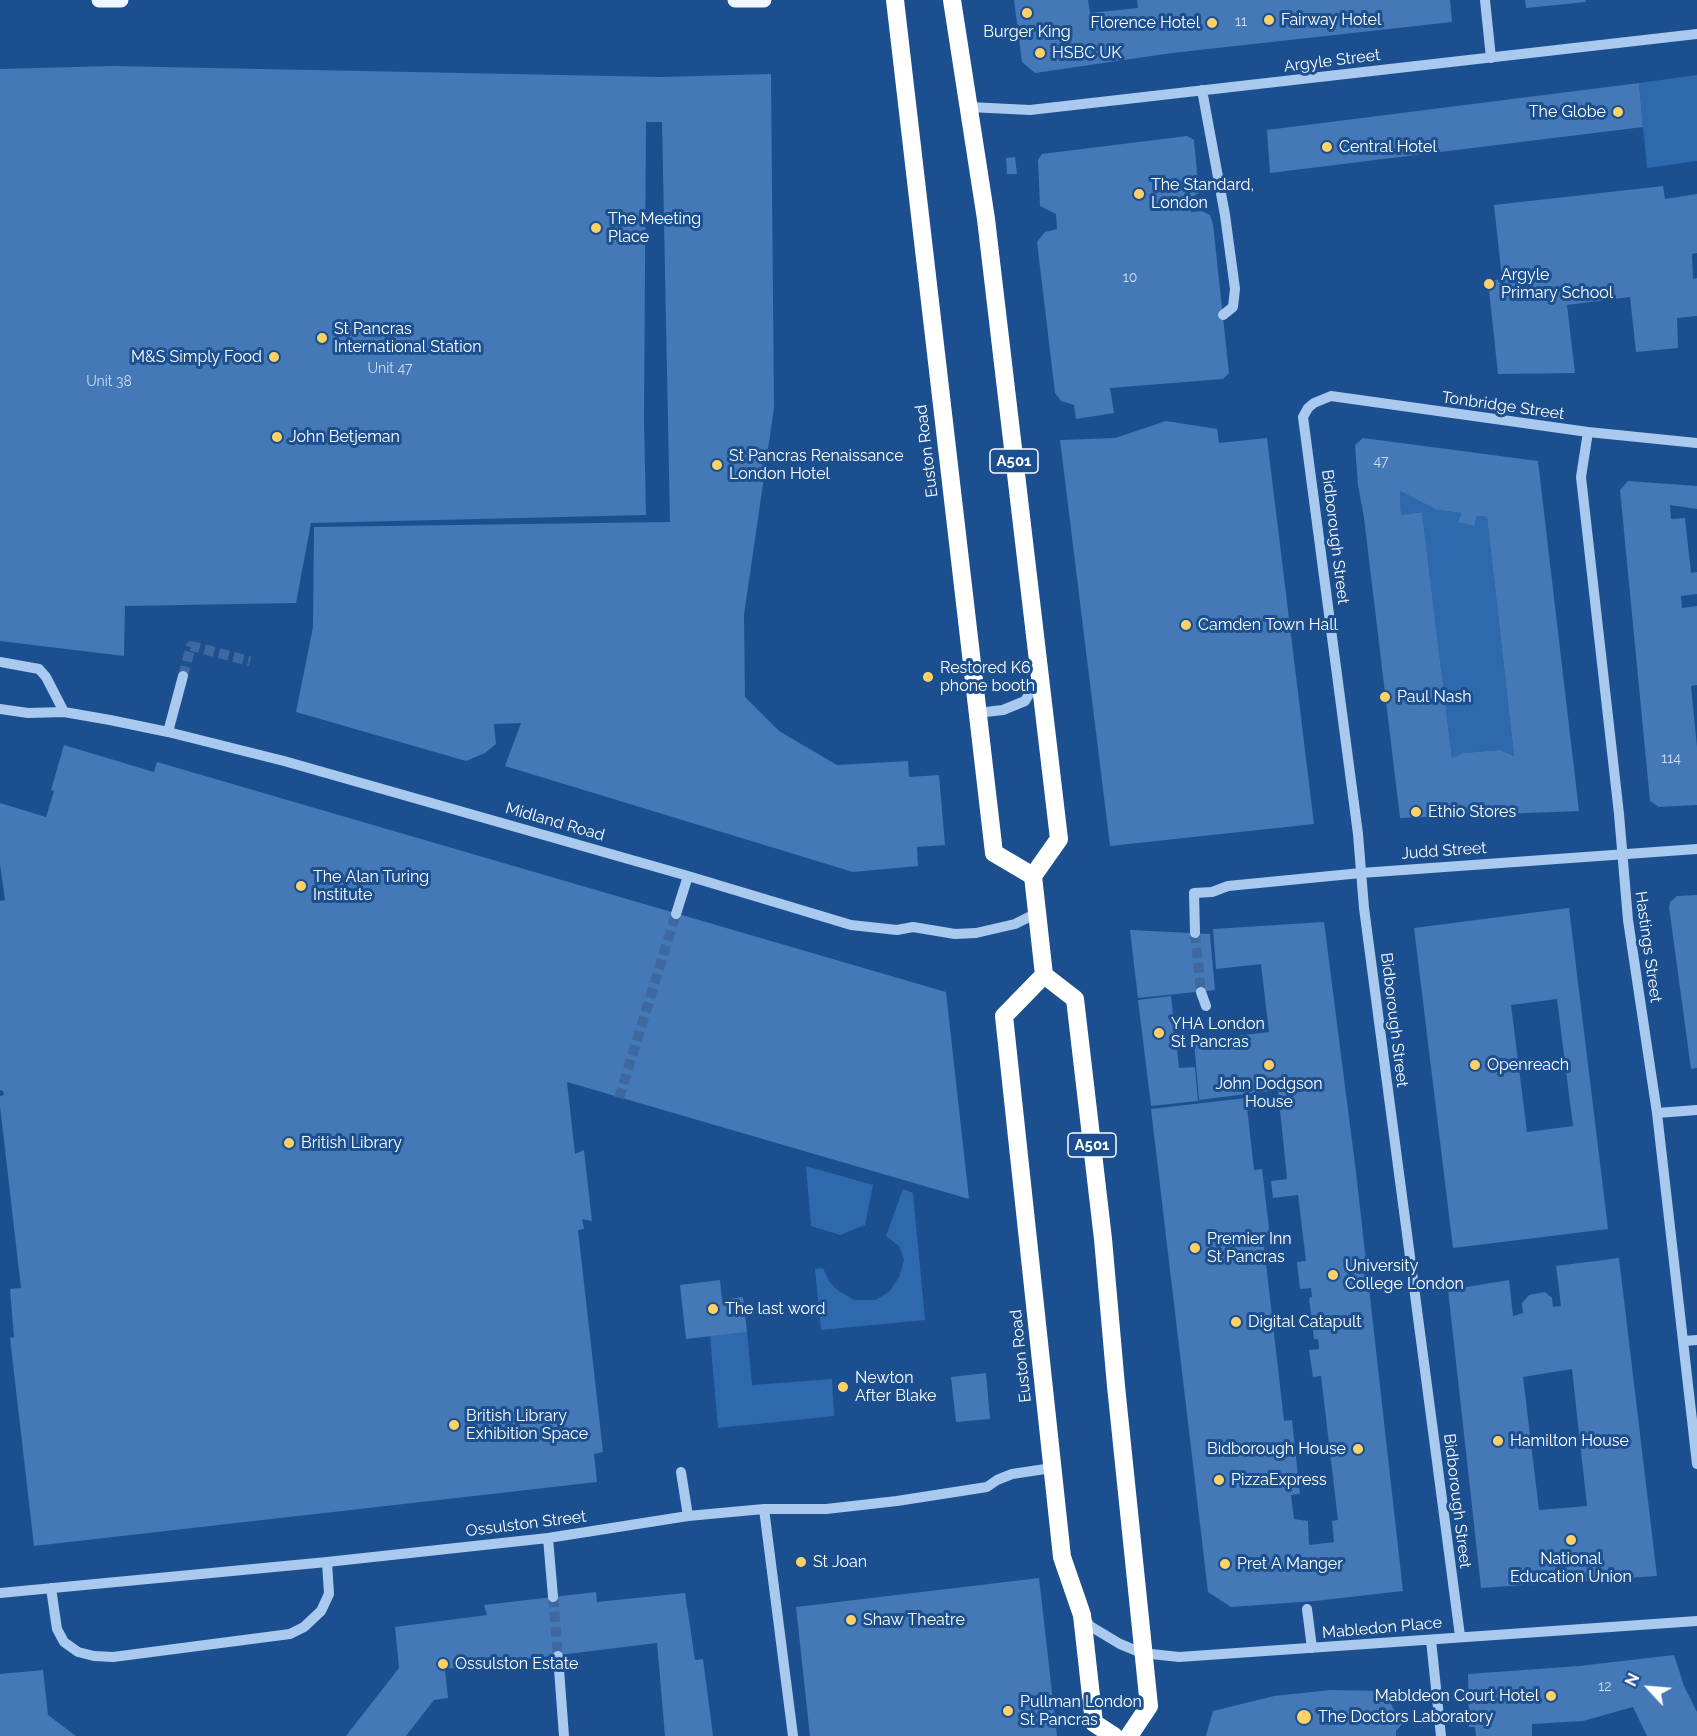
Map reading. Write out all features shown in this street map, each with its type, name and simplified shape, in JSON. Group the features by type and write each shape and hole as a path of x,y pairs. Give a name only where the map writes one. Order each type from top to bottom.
{"highway":[{"name":"Euston Road","path":"895,0 994,854 1034,876"},
{"name":"A501","path":"952,0 986,219 1059,839 1034,876"},
{"path":"1034,876 1044,975"},
{"name":"Euston Road","path":"1044,975 1004,1016 1062,1557 1082,1615 1094,1723 1114,1736"},
{"name":"A501","path":"1044,975 1076,999 1103,1239 1149,1706 1129,1736"}],"main road":[{"path":"99,0 121,0"},
{"path":"735,0 764,0"}],"street":[{"path":"1485,0 1491,58"},
{"name":"Argyle Street","path":"969,107 1030,110 1697,34"},
{"path":"1202,90 1225,215 1234,289 1233,307 1223,315"},
{"name":"Tonbridge Street","path":"1308,408 1331,396 1588,432 1697,443"},
{"name":"Bidborough Street","path":"1308,408 1303,417 1355,811 1367,932 1460,1636"},
{"name":"Hastings Street","path":"1588,432 1581,477 1629,920 1657,1113 1697,1464"},
{"path":"0,662 39,669 46,677 64,712"},
{"path":"168,732 183,676"},
{"path":"977,713 1003,710 1025,700 1039,677"},
{"name":"Midland Road","path":"0,709 28,713 64,712 168,732 346,777 851,925 897,930 913,927 955,934 976,933 997,930 1037,913"},
{"name":"Judd Street","path":"1195,933 1194,893 1212,892 1228,886 1361,873 1697,849"},
{"path":"676,914 688,876"},
{"path":"1201,992 1206,1006"},
{"path":"1657,1113 1697,1110"},
{"path":"1684,1341 1697,1340"},
{"name":"Ossulston Street","path":"0,1593 327,1562 548,1538 688,1516 764,1509 826,1509 970,1491 987,1487 1012,1474 1052,1468"},
{"path":"681,1472 688,1516"},
{"path":"764,1509 793,1736"},
{"path":"548,1538 553,1597"},
{"path":"51,1588 57,1629 64,1642 78,1652 113,1657 290,1634 304,1627 321,1611 329,1594 327,1562"},
{"path":"1307,1609 1312,1648"},
{"name":"Mabledon Place","path":"1082,1615 1090,1626 1142,1653 1179,1657 1697,1621"},
{"path":"1431,1640 1441,1736"},
{"path":"558,1656 564,1736"}],"shaded area":[{"path":"1697,75 1697,161 1647,168 1639,83"},
{"path":"1400,491 1437,510 1461,513 1458,521 1474,526 1477,516 1487,517 1514,756 1500,750 1463,753 1452,758 1422,512 1401,515"},
{"path":"806,1166 873,1185 865,1225 840,1235 811,1226"},
{"path":"903,1189 913,1193 925,1320 821,1330 815,1269 823,1268 836,1289 854,1300 875,1300 889,1292 899,1277 904,1260 899,1246 886,1236"},
{"path":"747,1332 752,1385 832,1379 834,1416 718,1428 710,1336"}],"building":[{"path":"1014,0 1088,0 1090,13 1138,8 1137,0 1450,0 1452,22 1172,53 1035,73 1022,62"},
{"path":"1525,0 1585,0 1586,2 1526,8"},
{"name":"St Pancras International Station","path":"112,66 661,77 771,74 774,408 744,615 745,697 779,731 837,765 908,761 909,777 939,775 945,845 917,847 918,866 853,872 505,766 521,723 494,724 496,744 485,753 466,761 296,712 313,627 314,527 670,522 662,122 646,122 644,419 646,515 311,523 296,603 125,606 124,656 0,641 0,69"},
{"path":"1639,83 1643,127 1270,173 1267,130"},
{"name":"The Standard, London","path":"1187,136 1194,140 1199,193 1190,198 1191,212 1202,211 1210,215 1213,224 1229,373 1223,379 1110,388 1114,413 1076,419 1074,405 1061,401 1055,393 1037,242 1045,232 1057,229 1056,214 1040,206 1038,160 1042,154"},
{"path":"1015,157 1017,174 1007,174 1006,158"},
{"path":"1663,186 1665,199 1697,194 1697,253 1692,254 1693,279 1697,278 1697,316 1677,318 1678,348 1636,352 1630,297 1567,305 1575,373 1498,374 1488,281 1502,279 1494,205"},
{"name":"Camden Town Hall","path":"1166,421 1217,429 1219,443 1267,438 1314,824 1110,846 1060,440 1115,438"},
{"path":"1363,438 1538,461 1579,811 1400,818 1364,518 1358,485 1355,445","holes":["1400,491 1437,510 1461,513 1458,522 1474,526 1477,516 1487,517 1514,756 1500,750 1463,753 1452,758 1422,512 1401,515"]},
{"path":"1628,481 1697,486 1697,509 1670,505 1671,519 1685,518 1691,573 1697,572 1697,594 1681,596 1682,608 1697,606 1697,685 1691,686 1697,747 1697,805 1659,807 1650,801 1620,490"},
{"name":"British Library","path":"64,745 154,772 157,762 946,992 969,1199 567,1082 575,1154 584,1150 592,1221 582,1219 584,1229 578,1230 603,1452 594,1454 597,1482 34,1546 10,1338 14,1337 10,1289 21,1288 0,1106 0,1096 4,1095 0,1090 0,901 5,900 0,864 0,803 46,817"},
{"path":"1697,895 1697,1068 1691,1069 1669,907 1670,902 1677,896"},
{"name":"Openreach","path":"1569,908 1608,1229 1453,1248 1414,928","holes":["1557,999 1573,1126 1527,1132 1511,1005"]},
{"path":"1324,922 1356,1172 1403,1591 1315,1601 1231,1607 1208,1592 1151,1109 1246,1098 1254,1170 1262,1169 1270,1236 1263,1237 1284,1421 1292,1420 1300,1494 1291,1495 1294,1519 1308,1521 1309,1545 1334,1542 1332,1521 1338,1520 1321,1376 1313,1377 1309,1350 1319,1349 1318,1339 1314,1339 1309,1298 1312,1297 1311,1288 1300,1289 1297,1262 1306,1261 1298,1195 1273,1198 1271,1181 1287,1179 1278,1090 1199,1100 1194,1041 1269,1032 1261,964 1216,969 1213,929"},
{"path":"1130,930 1210,934 1215,990 1138,998"},
{"name":"YHA London St Pancras","path":"1171,996 1179,1068 1195,1067 1198,1101 1151,1106 1138,1000"},
{"name":"Hamilton House","path":"1619,1258 1657,1576 1481,1588 1448,1290 1509,1280 1513,1316 1523,1313 1522,1303 1529,1295 1545,1292 1552,1298 1553,1307 1561,1306 1556,1266","holes":["1572,1369 1587,1506 1539,1510 1523,1377"]},
{"name":"The last word","path":"720,1280 722,1300 743,1297 747,1332 686,1339 680,1285"},
{"path":"986,1373 990,1419 956,1422 951,1377"},
{"path":"1039,1578 1057,1736 810,1736 796,1607"},
{"name":"Ossulston Estate","path":"596,1592 597,1602 685,1593 695,1660 703,1659 713,1736 665,1736 657,1643 445,1669 448,1698 434,1700 406,1736 346,1736 399,1668 395,1627 487,1615 484,1605"},
{"path":"1674,1655 1684,1686 1697,1712 1697,1736 1647,1736 1633,1707 1583,1721 1532,1724 1532,1736 1476,1736 1475,1727 1469,1727 1468,1674 1579,1666"},
{"path":"43,1670 48,1715 76,1736 0,1736 0,1674"},
{"name":"The Doctors Laboratory","path":"1331,1690 1384,1691 1402,1724 1396,1731 1396,1736 1206,1736 1213,1711 1274,1696"}],"tunnel":[{"path":"183,676 191,646 250,661"},
{"path":"619,1098 676,914"},
{"path":"1195,933 1201,992"},
{"path":"553,1597 558,1656"}],"place":[{"name":"Burger King","path":"1027,13"},
{"name":"Fairway Hotel","path":"1269,20"},
{"name":"Florence Hotel","path":"1212,23"},
{"name":"HSBC UK","path":"1040,53"},
{"name":"The Globe","path":"1618,112"},
{"name":"Central Hotel","path":"1327,147"},
{"name":"The Standard, London","path":"1139,194"},
{"name":"The Meeting Place","path":"596,228"},
{"name":"Argyle Primary School","path":"1489,284"},
{"name":"St Pancras International Station","path":"322,338"},
{"name":"M&S Simply Food","path":"274,357"},
{"name":"John Betjeman","path":"277,437"},
{"name":"St Pancras Renaissance London Hotel","path":"717,465"},
{"name":"Camden Town Hall","path":"1186,625"},
{"name":"Restored K6 phone booth","path":"928,677"},
{"name":"Paul Nash","path":"1385,697"},
{"name":"Ethio Stores","path":"1416,812"},
{"name":"The Alan Turing Institute","path":"301,886"},
{"name":"YHA London St Pancras","path":"1159,1033"},
{"name":"John Dodgson House","path":"1269,1065"},
{"name":"Openreach","path":"1475,1065"},
{"name":"British Library","path":"289,1143"},
{"name":"Premier Inn St Pancras","path":"1195,1248"},
{"name":"University College London","path":"1333,1275"},
{"name":"The last word","path":"713,1309"},
{"name":"Digital Catapult","path":"1236,1322"},
{"name":"Newton After Blake","path":"843,1387"},
{"name":"British Library Exhibition Space","path":"454,1425"},
{"name":"Hamilton House","path":"1498,1441"},
{"name":"Bidborough House","path":"1358,1449"},
{"name":"PizzaExpress","path":"1219,1480"},
{"name":"National Education Union","path":"1571,1540"},
{"name":"St Joan","path":"801,1562"},
{"name":"Pret A Manger","path":"1225,1564"},
{"name":"Shaw Theatre","path":"851,1620"},
{"name":"Ossulston Estate","path":"443,1664"},
{"name":"Mabldeon Court Hotel","path":"1551,1696"},
{"name":"Pullman London St Pancras","path":"1008,1711"},
{"name":"The Doctors Laboratory","path":"1304,1717"}]}
